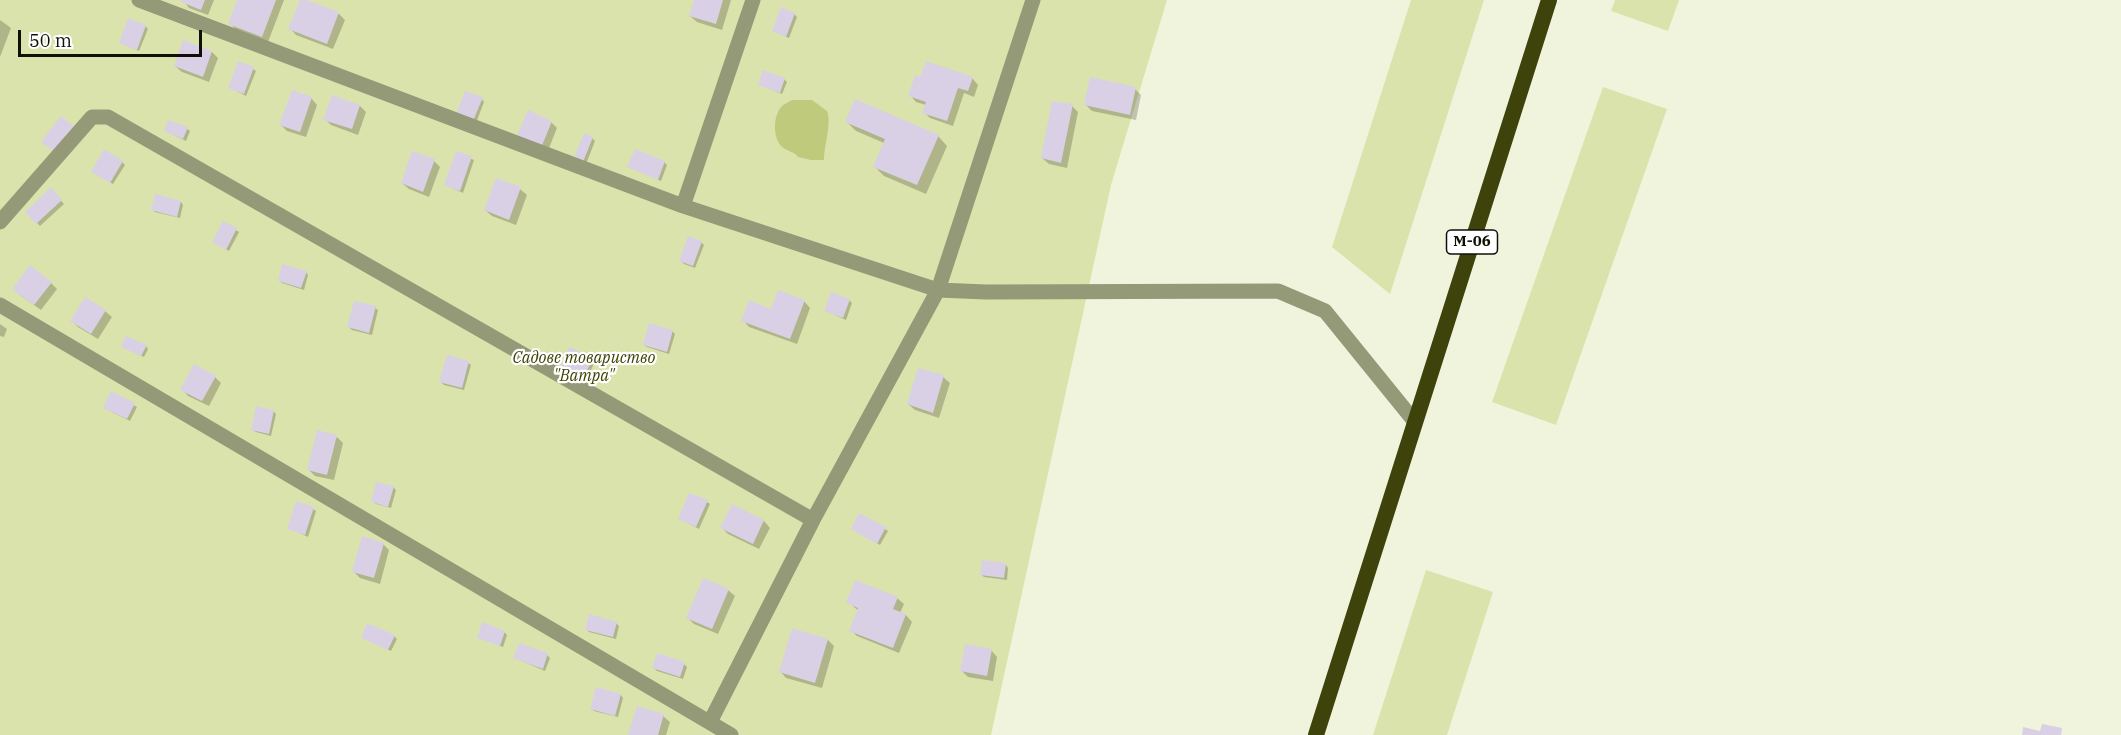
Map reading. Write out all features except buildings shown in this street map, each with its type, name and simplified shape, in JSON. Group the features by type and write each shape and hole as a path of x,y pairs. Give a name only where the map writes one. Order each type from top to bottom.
{"highway":[{"name":"М-06","path":"1316,735 1549,0"}],"street":[{"path":"139,0 683,206 938,290 986,292 1278,291 1324,311 1415,422"},
{"path":"683,206 753,0"},
{"path":"710,722 813,520 938,290 1033,0"},
{"path":"0,222 92,117 108,117 813,520"},
{"path":"0,305 731,735"}],"green space":[{"name":"Садове товариство \"Ватра\"","path":"0,0 1167,0 1111,185 991,735 0,735"},
{"path":"1411,0 1484,0 1390,294 1332,247"},
{"path":"1615,0 1679,0 1668,31 1611,11"},
{"path":"1603,87 1667,109 1556,425 1492,402"},
{"path":"1426,570 1493,592 1447,735 1373,735"}],"shaded area":[{"path":"792,100 812,100 827,111 829,122 824,160 798,157 779,143 775,132 777,114 783,105"}]}
